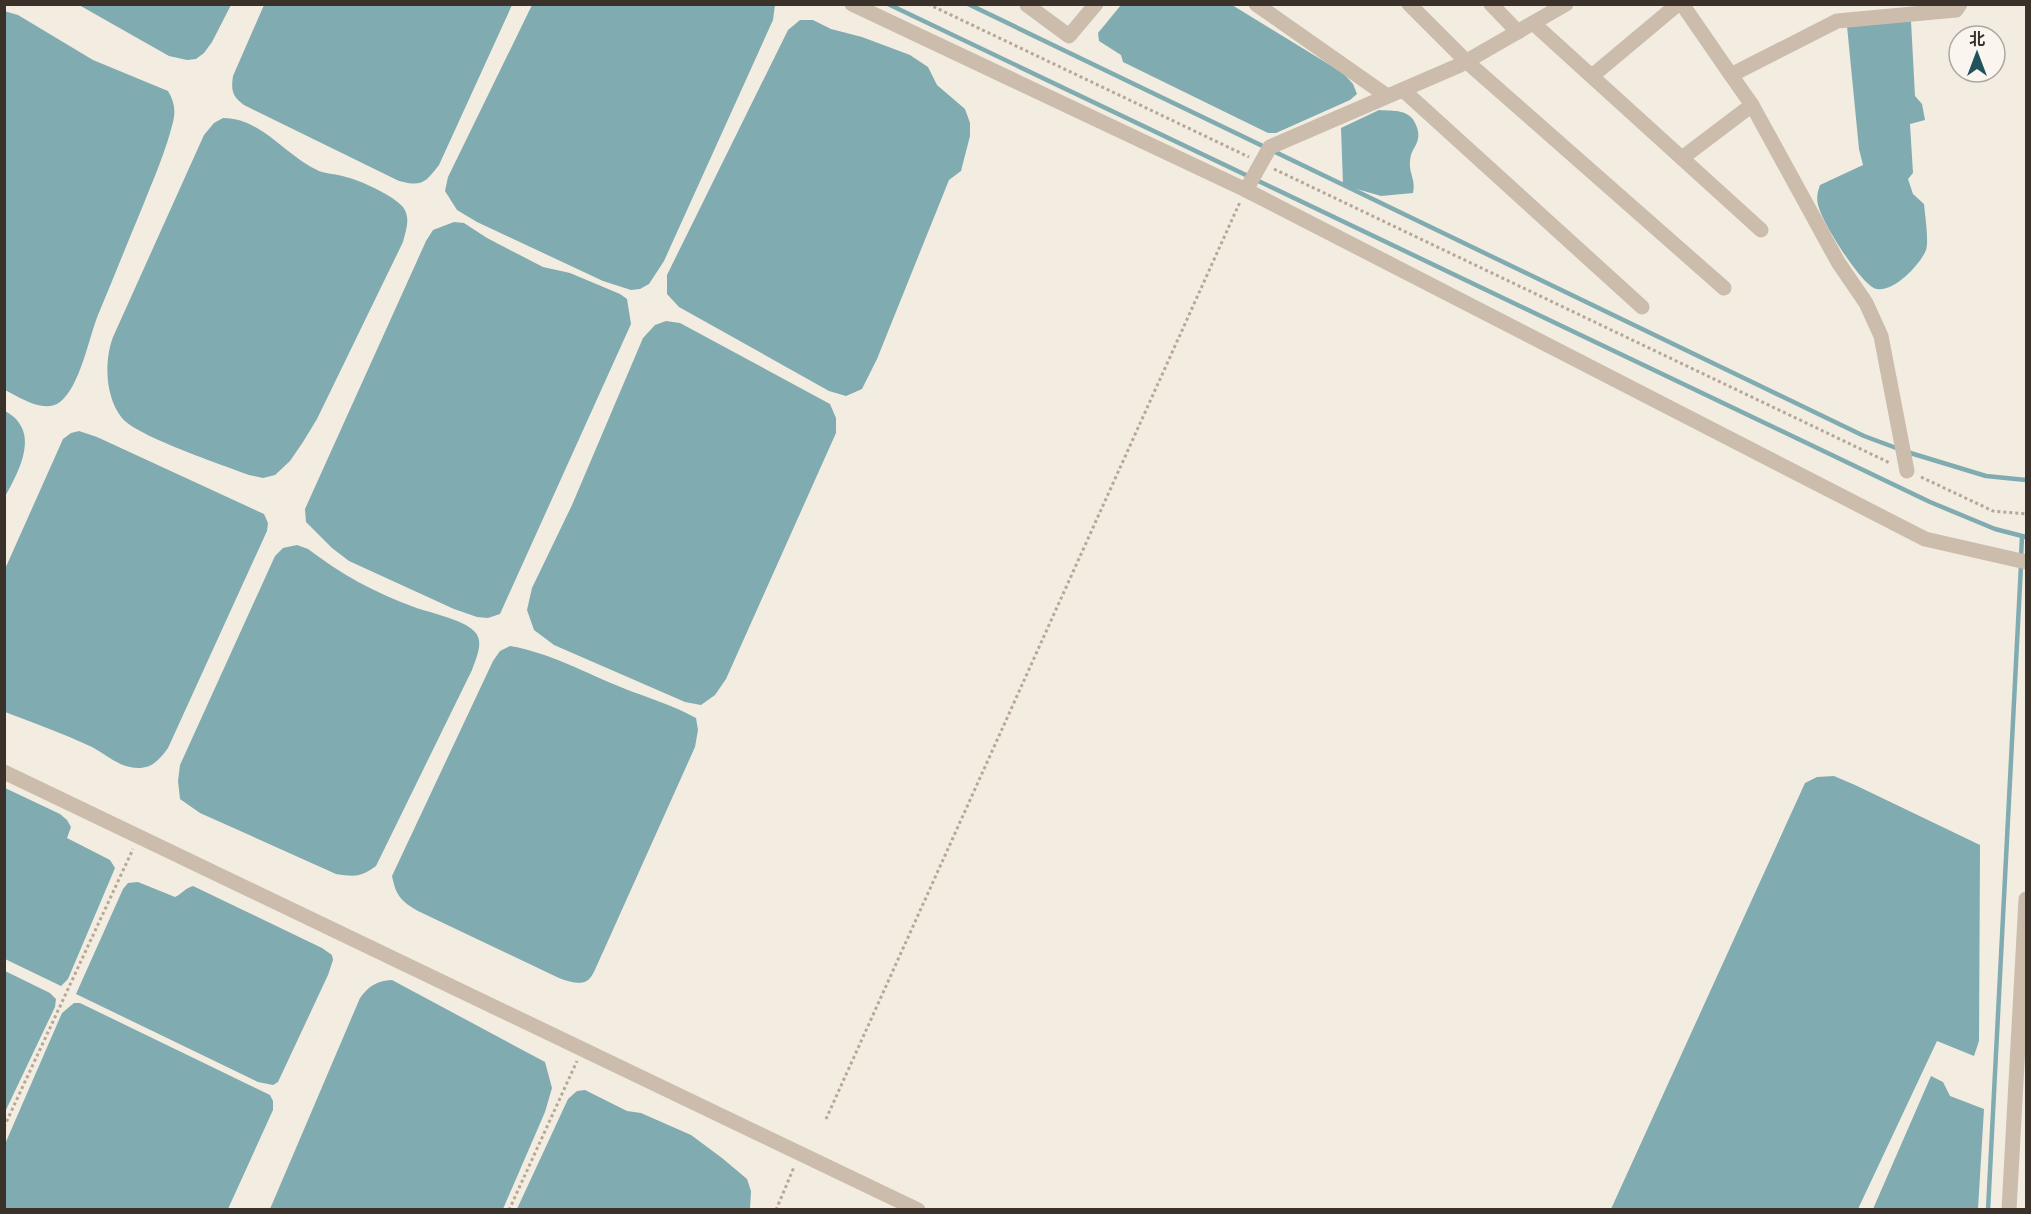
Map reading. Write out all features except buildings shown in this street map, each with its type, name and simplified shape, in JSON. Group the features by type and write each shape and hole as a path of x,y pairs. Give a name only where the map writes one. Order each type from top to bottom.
{"street":[{"path":"852,4 1258,169 1925,539 2026,562"},
{"path":"1027,5 1069,36 1096,4"},
{"path":"1409,4 1466,62 1724,288"},
{"path":"1491,4 1518,32"},
{"path":"1258,169 1387,96 1466,62 1566,4"},
{"path":"1592,76 1678,4"},
{"path":"1682,4 1752,105 1838,262 1866,303 1881,336 1906,465"},
{"path":"1731,75 1837,21 1956,10 1960,4"},
{"path":"1259,5 1387,96"},
{"path":"1533,23 1761,230"},
{"path":"1403,90 1642,307"},
{"path":"1682,158 1752,105"},
{"path":"4,772 918,1209"},
{"path":"2009,1209 2026,899"}],"path":[{"path":"928,4 1258,169 1847,444 1906,465 1993,511 2026,514"},
{"path":"826,1119 1258,169"},
{"path":"4,1127 138,836"},
{"path":"509,1209 583,1049"},
{"path":"776,1209 800,1153"}],"water":[{"path":"79,5 231,5 204,53 196,59 187,60 169,56"},
{"path":"264,5 512,5 439,165 426,180 413,184 399,181 244,105 237,99 232,89 233,76"},
{"path":"532,5 775,5 773,20 664,261 649,284 640,289 631,290 603,281 477,222 457,210 445,191 448,177"},
{"path":"1121,5 1232,5 1343,73 1353,84 1357,94 1350,100 1276,133 1268,133 1123,62 1121,55 1099,41 1098,33"},
{"path":"4,11 18,15 93,60 168,91 174,110 173,122 163,155 98,315 78,374 67,395 60,402 47,406 24,400 5,390"},
{"path":"800,20 813,20 831,29 862,37 910,55 928,67 937,85 965,109 970,123 970,136 961,171 949,180 877,359 862,389 846,396 829,391 679,307 667,294 667,275 788,30"},
{"path":"1911,21 1915,96 1922,104 1925,120 1910,124 1913,173 1908,179 1913,194 1924,204 1927,246 1923,256 1906,276 1891,286 1877,289 1862,278 1835,240 1819,208 1818,194 1820,185 1863,165 1859,149 1847,26"},
{"path":"1379,110 1406,113 1416,125 1418,139 1410,161 1414,184 1413,193 1381,196 1343,185 1341,128"},
{"path":"223,118 250,124 319,171 352,179 385,193 403,207 407,220 403,242 317,419 290,461 275,475 263,478 181,450 130,425 116,409 109,389 107,368 113,337 204,135 214,123"},
{"path":"454,222 464,223 487,238 543,267 570,273 620,294 627,299 631,324 500,614 488,618 477,617 454,609 349,561 306,522 305,509 426,241 433,230"},
{"path":"666,321 680,323 830,404 836,418 836,433 726,679 715,695 701,705 685,702 554,645 534,630 527,610 532,588 572,505 643,338 655,325"},
{"path":"5,411 16,419 23,429 25,440 21,464 5,497"},
{"path":"79,431 97,437 264,514 268,523 267,531 168,748 156,762 143,768 125,766 81,742 5,712 5,569 63,439"},
{"path":"297,545 308,549 346,575 386,596 462,623 474,631 479,640 479,650 472,670 376,866 358,875 336,874 200,813 180,799 178,781 180,765 275,556 283,548"},
{"path":"510,646 553,658 696,718 698,730 695,747 595,969 584,982 578,983 559,978 418,911 400,897 392,876 493,661 500,651"},
{"path":"1834,776 1980,845 1979,1041 1974,1056 1937,1041 1858,1209 1611,1209 1805,783 1817,777"},
{"path":"5,788 60,814 71,827 67,838 110,860 115,868 68,979 61,986 5,959"},
{"path":"138,882 175,897 193,886 322,948 332,955 333,960 328,975 278,1082 273,1085 258,1082 76,994 123,889 128,883"},
{"path":"5,971 50,993 56,999 55,1007 5,1112"},
{"path":"392,980 545,1062 552,1088 545,1112 503,1209 270,1209 360,998 373,985"},
{"path":"74,1003 80,1003 270,1095 273,1110 228,1209 5,1209 5,1144 62,1013"},
{"path":"1931,1076 1943,1082 1950,1096 1984,1109 1978,1209 1873,1209"},
{"path":"585,1090 627,1111 641,1113 691,1135 747,1179 751,1191 750,1209 517,1209 568,1099 577,1091"}],"waterway":[{"path":"888,4 1930,502 1995,529 2026,537"},
{"path":"968,4 1864,436 1899,449"},
{"path":"1907,452 1986,476 2026,480"},
{"path":"2021,557 2022,537"},
{"path":"1988,1210 2021,565"}]}
